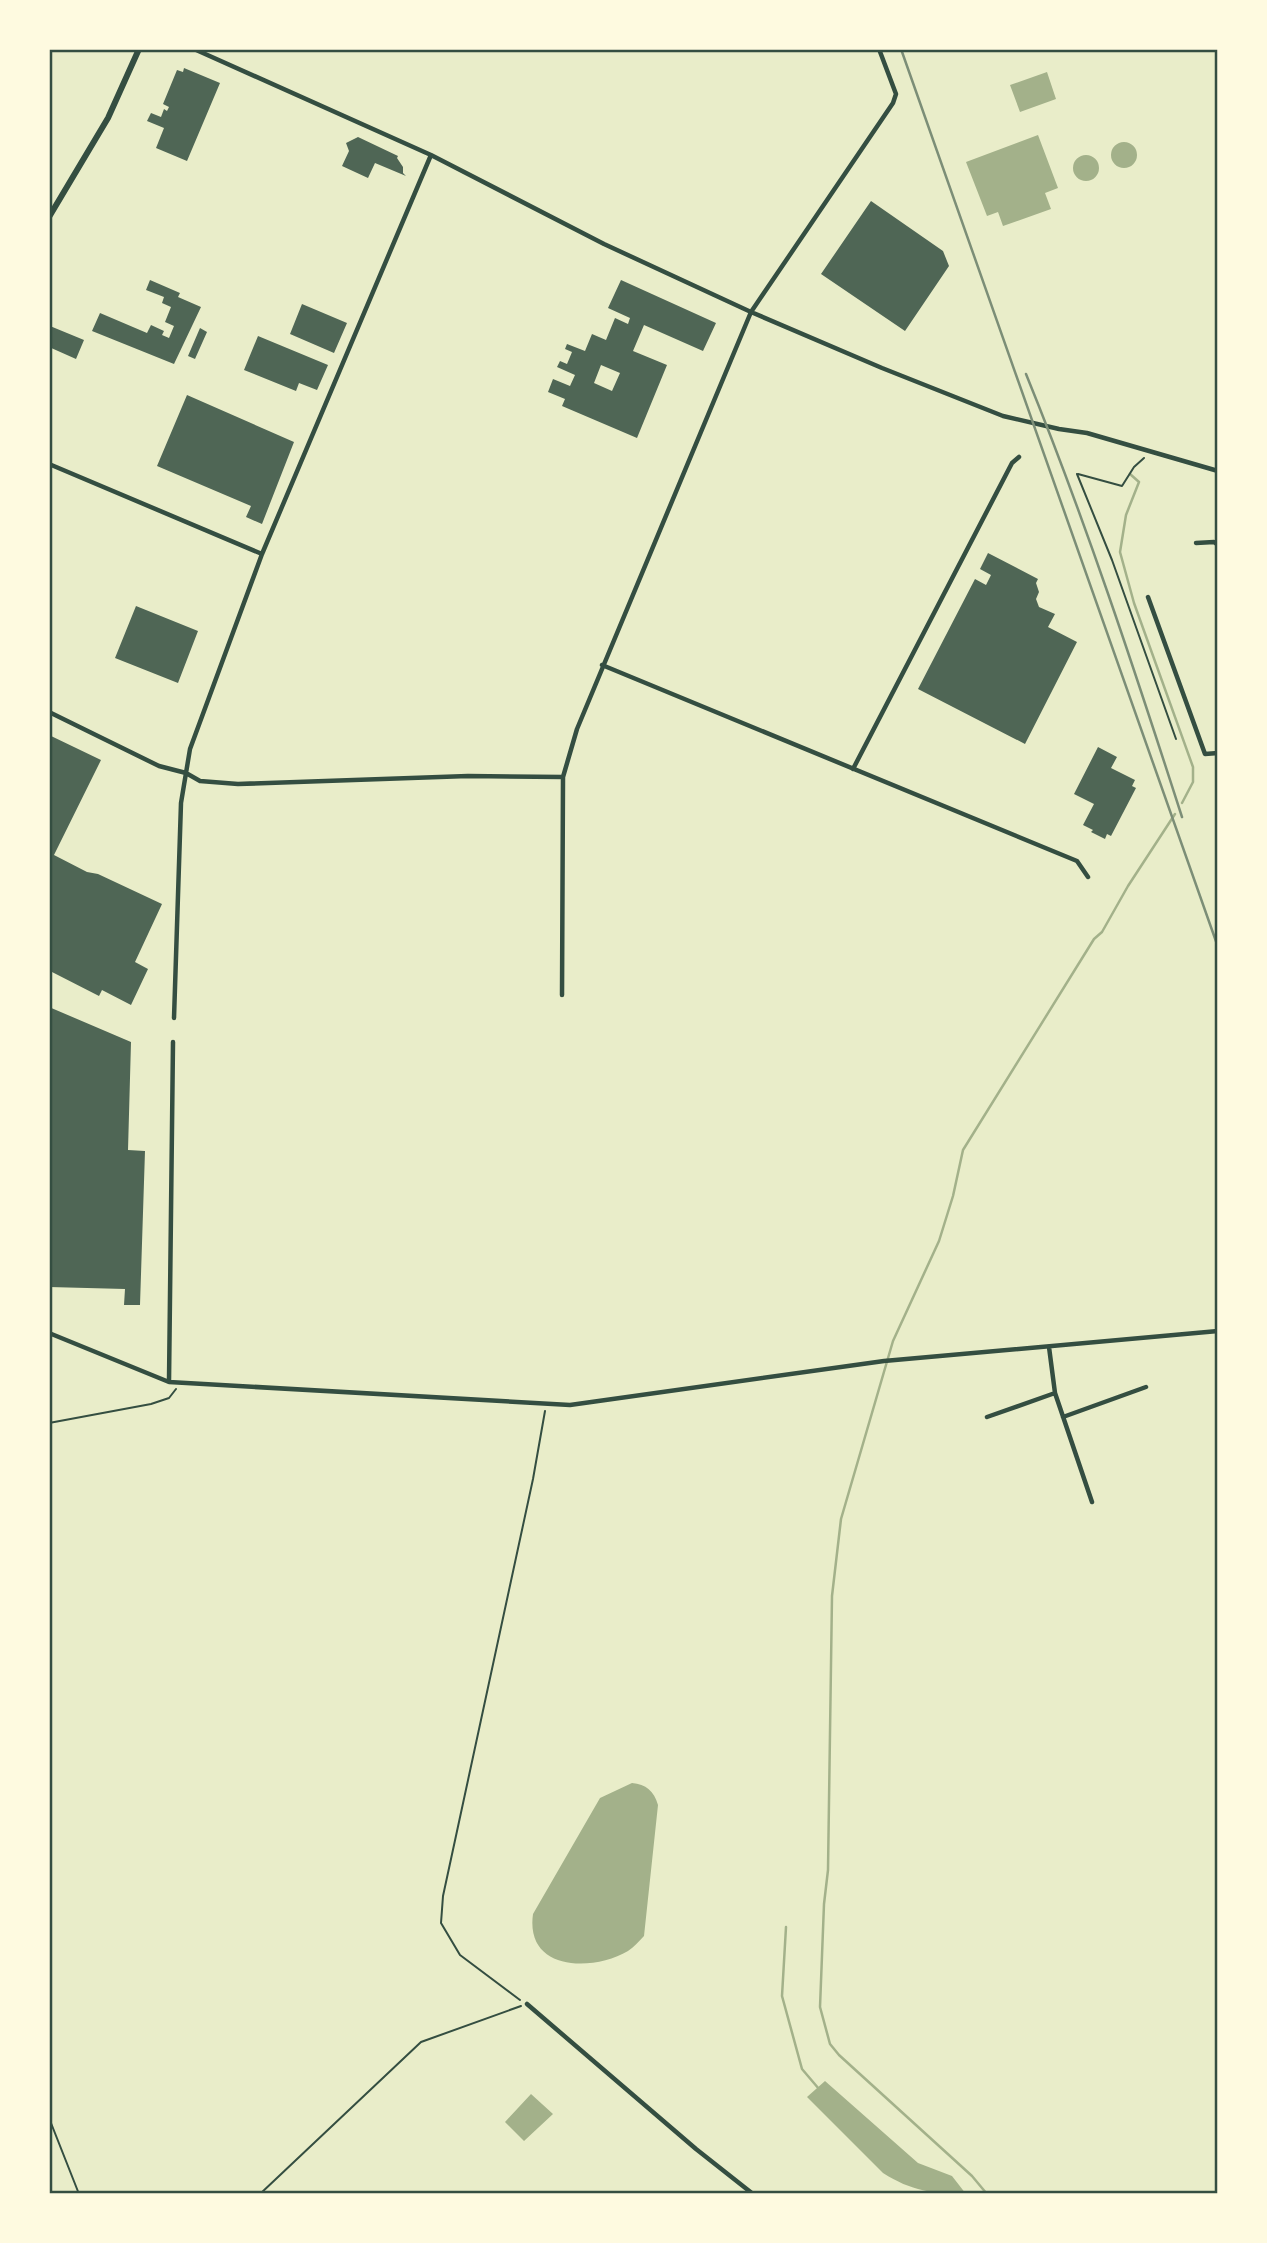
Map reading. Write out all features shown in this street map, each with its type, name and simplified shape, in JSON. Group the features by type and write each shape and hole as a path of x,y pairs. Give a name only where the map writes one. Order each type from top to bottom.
{"street":[{"path":"49,217 108,118 139,49"},
{"path":"194,49 431,155 604,244 751,312 956,398 1003,416 1087,433 1218,471"},
{"path":"562,995 564,777 583,710 751,312 892,103 896,94 879,49"},
{"path":"174,1018 181,803 190,749 262,554 431,155"},
{"path":"853,769 970,541 1012,463 1019,457"},
{"path":"49,464 262,554"},
{"path":"1196,543 1214,542 1218,545"},
{"path":"1148,597 1205,754 1218,753"},
{"path":"602,666 1077,861 1088,877"},
{"path":"49,712 159,766 186,773 200,781 237,784 468,776 564,777"},
{"path":"169,1382 173,1042"},
{"path":"49,1333 169,1382 570,1405 884,1361 1218,1331"},
{"path":"1049,1347 1055,1393 1092,1502"},
{"path":"1063,1417 1146,1387"},
{"path":"987,1417 1055,1393"},
{"path":"527,2004 696,2149 753,2194"}],"path":[{"path":"1146,456 1134,467 1122,486 1077,474 1112,560 1176,739"},
{"path":"49,1423 151,1404 169,1398 181,1382"},
{"path":"527,2004 460,1955 441,1923 443,1896 530,1493 546,1403"},
{"path":"260,2194 421,2042 527,2004"},
{"path":"49,2118 79,2194"}],"shaded area":[{"path":"1047,72 1056,99 1020,112 1010,85"},
{"path":"1038,135 1058,188 1045,193 1051,209 1003,226 998,212 987,216 966,162"},
{"path":"1124,142 1133,146 1137,155 1133,164 1124,168 1115,164 1111,155 1115,146"},
{"path":"1086,155 1095,159 1099,168 1095,177 1086,181 1077,177 1073,168 1077,159"},
{"path":"632,1783 649,1789 658,1805 644,1936 628,1951 613,1958 580,1964 564,1962 539,1947 533,1933 533,1914 600,1798"},
{"path":"825,2081 918,2163 952,2176 966,2194 923,2190 903,2184 883,2173 807,2097"},
{"path":"531,2094 553,2114 524,2141 505,2122"}],"building":[{"path":"184,68 220,83 187,161 156,148 164,128 147,121 151,113 161,117 164,109 167,111 169,107 163,104 177,70 183,72"},
{"path":"358,137 398,156 406,176 375,163 368,178 342,166 349,151 346,143"},
{"path":"871,201 943,251 949,266 905,331 821,274"},
{"path":"150,280 180,293 178,297 201,307 174,364 92,331 100,313 147,333 151,325 164,331 162,335 169,338 174,326 165,322 171,307 162,303 164,297 146,290"},
{"path":"621,280 716,323 703,351 644,325 633,351 667,365 637,438 562,406 565,399 548,392 553,379 570,386 575,375 557,367 560,361 567,364 572,352 565,349 567,344 585,351 592,334 606,340 615,318 628,324 630,318 608,308","holes":["601,365 620,373 612,391 594,383"]},
{"path":"302,304 347,323 334,353 290,334"},
{"path":"50,326 84,340 76,359 49,347"},
{"path":"200,328 207,332 195,359 188,356"},
{"path":"258,336 328,365 317,390 299,383 296,391 244,370"},
{"path":"187,395 294,442 262,524 246,517 251,506 157,466"},
{"path":"988,553 1038,579 1036,583 1039,592 1036,599 1039,607 1055,614 1048,627 1077,642 1025,744 918,689 975,579 986,585 991,575 980,569"},
{"path":"136,606 198,631 178,683 115,658"},
{"path":"49,735 101,760 54,855 162,904 135,962 148,969 131,1005 102,990 99,996 52,972 49,979"},
{"path":"1098,747 1117,757 1111,768 1135,780 1132,786 1136,788 1111,836 1107,834 1105,839 1083,825 1094,804 1074,794"},
{"path":"49,1007 131,1042 128,1150 145,1151 140,1305 124,1305 125,1289 49,1287"}],"waterway":[{"path":"1130,474 1139,482"},
{"path":"1139,482 1126,515 1120,552 1134,603 1193,767 1193,782 1182,803"},
{"path":"987,2194 972,2176 839,2055 830,2044 820,2007 828,1870 832,1596 841,1519 893,1341 939,1241 963,1150 1175,814"},
{"path":"786,1927 782,1996 802,2069 819,2089"}],"railway":[{"path":"901,49 1218,947"},
{"path":"1026,374 1089,539 1182,817"}]}
